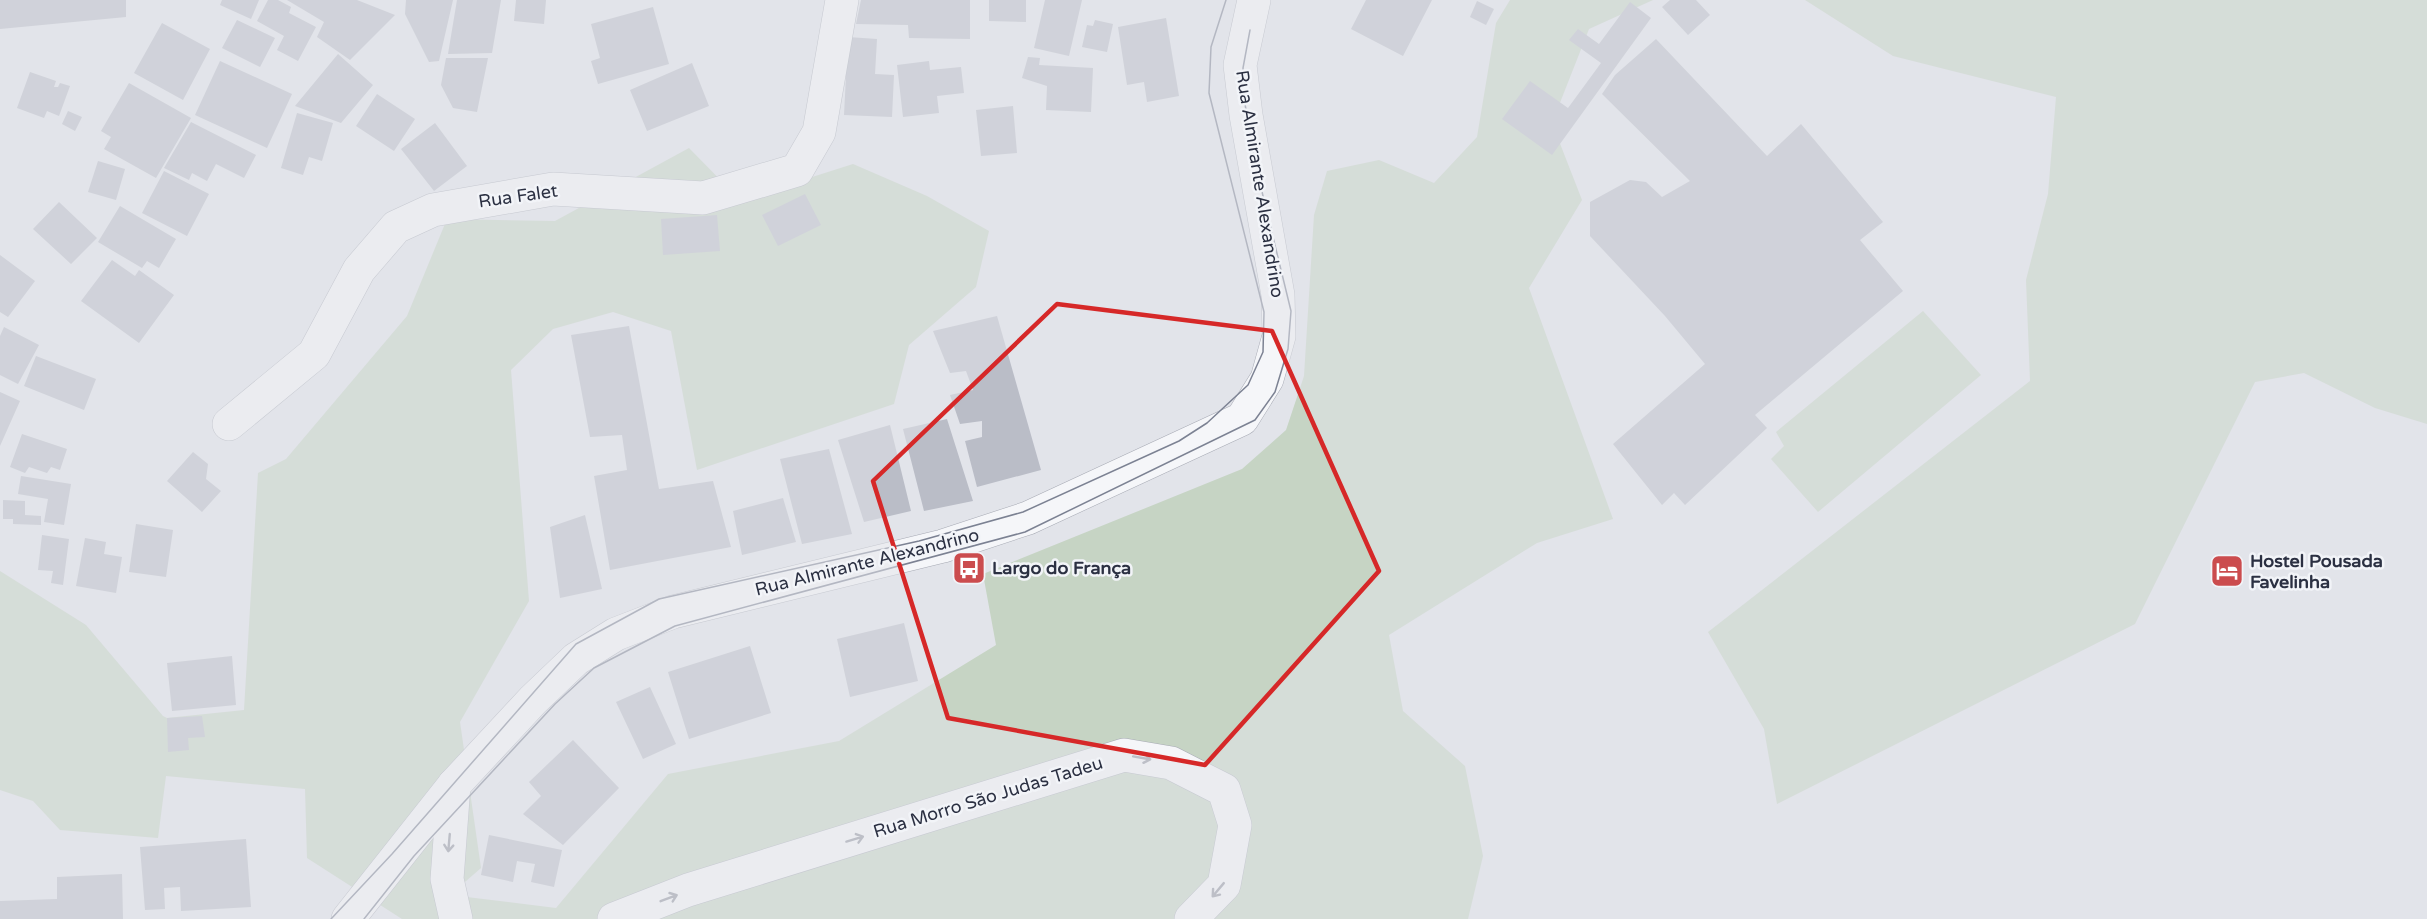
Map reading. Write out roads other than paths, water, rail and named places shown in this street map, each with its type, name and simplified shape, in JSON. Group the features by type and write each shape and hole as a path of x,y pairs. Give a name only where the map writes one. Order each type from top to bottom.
{"street":[{"name":"Rua Falet","path":"229,424 314,354 359,270 396,227 433,210 553,189 702,198 796,170 819,132 842,0"},
{"name":"Rua Almirante Alexandrino","path":"348,919 454,784 533,700 576,659 616,634 673,612 943,546 1028,518 1242,419 1267,379 1279,336 1278,295 1246,115 1240,65 1254,0"},
{"name":"Rua Morro São Judas Tadeu","path":"614,919 688,890 1124,755 1171,763 1224,790 1235,825 1224,885 1191,919"},
{"path":"454,784 447,879 456,919"}],"tram line":[{"path":"331,919 392,854 576,644 659,599 919,541 1023,512 1179,441 1207,423 1248,385 1263,352 1264,312 1209,93 1211,47 1226,0"},
{"path":"364,919 414,856 555,704 594,668 675,626 1025,532 1255,420 1275,392 1288,349 1291,311 1255,163 1245,104 1243,68 1250,30"}],"place":[{"name":"Largo do França","path":"969,568"},
{"name":"Hostel Pousada Favelinha","path":"2227,571"}]}
